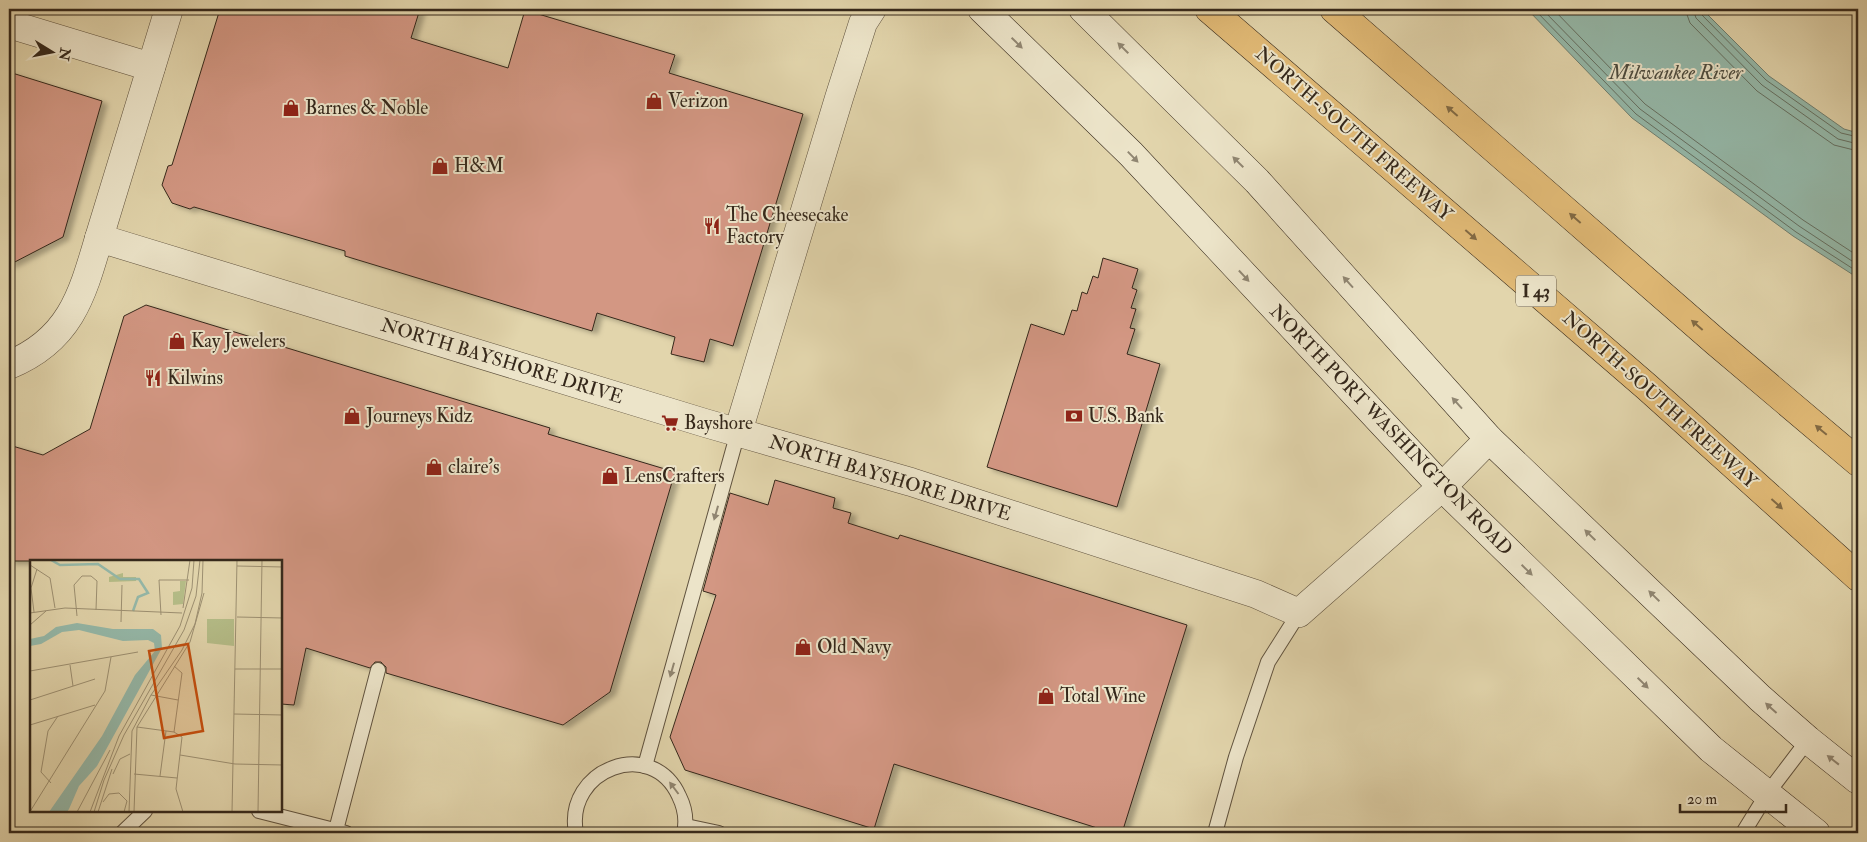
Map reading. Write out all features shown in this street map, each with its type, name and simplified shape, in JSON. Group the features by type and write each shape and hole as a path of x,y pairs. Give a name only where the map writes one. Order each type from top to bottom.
{"highway":[{"name":"NORTH-SOUTH FREEWAY","path":"1209,9 1640,380 1858,578"},
{"path":"1334,9 1716,342 1858,462"}],"street":[{"path":"9,364 22,359 42,346 73,314 86,285 169,9"},
{"path":"738,432 839,98 863,23 872,9"},
{"name":"NORTH PORT WASHINGTON ROAD","path":"982,9 1131,154 1442,487 1711,749 1816,833"},
{"path":"1083,9 1257,181 1489,439 1760,698 1858,780"},
{"path":"9,24 151,67"},
{"name":"NORTH BAYSHORE DRIVE","path":"99,238 738,432 911,482 1163,566 1256,594 1299,613"},
{"path":"1299,613 1442,487 1489,439"}],"lane":[{"path":"645,766 738,432"},
{"path":"1216,833 1236,757 1268,662 1299,613"},
{"path":"263,812 341,832 378,670"},
{"path":"1743,833 1767,794 1808,740"},
{"path":"576,833 574,814 580,795 591,780 608,769 626,764 645,766 663,775 676,789 684,807 685,830 719,833"},
{"path":"122,833 144,812"}],"water":[{"name":"Milwaukee River","path":"1527,9 1702,9 1769,76 1844,129 1858,133 1858,278 1793,236 1632,118"}],"building":[{"path":"220,9 420,9 411,38 508,68 525,10 675,55 669,73 803,114 733,346 710,339 704,362 671,354 675,337 597,313 592,331 345,256 345,251 194,207 190,209 172,203 162,185 168,166 172,165"},
{"path":"9,72 102,101 63,237 9,265"},
{"name":"U.S. Bank","path":"1103,258 1138,269 1132,288 1137,290 1131,308 1136,309 1130,328 1135,329 1127,354 1160,364 1117,507 987,467 1031,324 1064,335 1072,310 1077,311 1082,292 1087,294 1093,276 1098,278"},
{"path":"146,305 550,428 548,434 675,472 610,692 563,725 386,673 386,667 381,662 375,662 370,668 306,648 294,705 282,704 282,560 9,561 9,445 43,455 90,429 124,316"},
{"path":"775,480 835,498 833,508 851,513 848,523 898,539 900,535 1187,625 1122,833 1113,833 894,764 874,829 685,770 670,737 716,595 703,591 730,493 768,505"}],"place":[{"name":"Verizon","path":"654,101"},
{"name":"Barnes & Noble","path":"291,108"},
{"name":"H&M","path":"440,166"},
{"name":"The Cheesecake Factory","path":"712,226"},
{"name":"Kay Jewelers","path":"177,341"},
{"name":"Kilwins","path":"153,378"},
{"name":"Journeys Kidz","path":"352,416"},
{"name":"U.S. Bank","path":"1074,416"},
{"name":"Bayshore","path":"670,423"},
{"name":"claire's","path":"434,467"},
{"name":"LensCrafters","path":"610,476"},
{"name":"Old Navy","path":"803,647"},
{"name":"Total Wine","path":"1046,696"}]}
